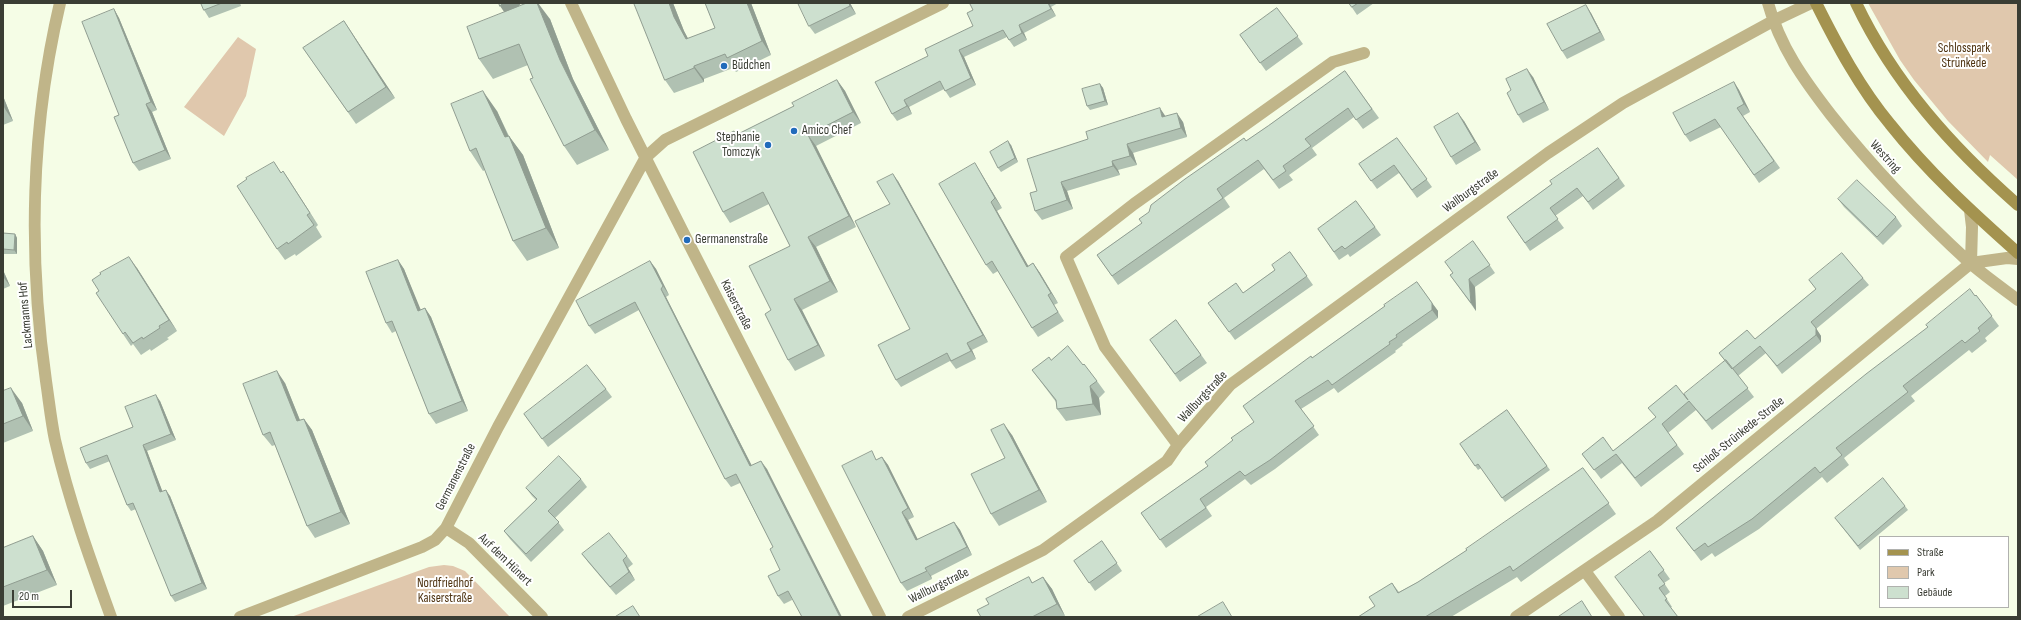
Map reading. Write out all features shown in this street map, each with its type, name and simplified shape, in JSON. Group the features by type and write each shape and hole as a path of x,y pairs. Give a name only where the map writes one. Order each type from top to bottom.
{"main road":[{"name":"Westring","path":"1816,3 1832,36 1855,75 1889,124 1920,159 1970,210 2018,253"},
{"path":"1856,3 1875,41 1919,105 1950,141 2018,205"}],"street":[{"name":"Lackmanns Hof","path":"60,3 45,75 40,130 35,258 38,309 55,439 73,511 111,617"},
{"name":"Kaiserstraße","path":"572,3 646,157 880,617"},
{"name":"Germanenstraße","path":"240,617 422,547 435,540 446,528 498,427 646,157 665,140 943,3"},
{"name":"Westring","path":"1768,3 1773,21 1786,51 1810,88 1840,127 1882,176 1971,263 2018,300"},
{"name":"Wallburgstraße","path":"908,617 1043,550 1168,461 1178,445 1230,385 1548,153 1623,103 1773,21 1811,3"},
{"name":"Wallburgstraße","path":"1178,445 1104,347 1066,257 1134,204 1332,62 1364,53"},
{"path":"1970,210 1972,227 1971,263 2007,258 2018,260"},
{"name":"Schloß-Strünkede-Straße","path":"1516,617 1657,521 1971,263"},
{"name":"Auf dem Hünert","path":"446,528 469,543 542,617"},
{"path":"1585,571 1619,617"}],"green space":[{"name":"Schlosspark Strünkede","path":"1868,3 2018,3 2018,180 1990,155 1988,162 1948,121 1914,80 1900,60"},
{"path":"238,37 256,49 246,96 224,136 184,107"},
{"name":"Nordfriedhof Kaiserstraße","path":"444,565 453,566 465,571 510,617 291,617 429,567"}],"building":[{"path":"201,3 222,3 204,10"},
{"path":"527,3 537,3 560,60 595,130 564,146 530,79 533,78 519,44 479,59 467,27"},
{"path":"634,3 669,3 674,17 686,39 715,28 705,3 747,3 762,41 727,58 725,54 694,66 694,68 665,80"},
{"path":"798,3 849,3 850,6 809,26"},
{"path":"1048,3 1051,9 1019,25 1022,33 1009,40 1003,30 959,50 971,78 945,91 940,81 904,100 907,106 892,114 875,82 928,56 925,49 973,26 967,13 973,10 970,4"},
{"path":"1349,3 1358,3 1352,7"},
{"path":"1586,5 1600,32 1562,51 1547,24"},
{"path":"1277,8 1298,36 1260,63 1240,35"},
{"path":"114,9 151,102 146,104 165,150 133,163 114,117 119,115 82,22"},
{"path":"344,21 386,87 348,112 303,48"},
{"path":"1527,69 1544,102 1518,115 1507,93 1511,90 1506,79"},
{"path":"1345,71 1372,109 1356,120 1348,108 1305,139 1311,146 1283,166 1286,171 1273,180 1258,160 1217,189 1223,198 1112,276 1097,255 1142,223 1139,219 1149,212 1151,205 1185,179 1244,138 1246,141"},
{"path":"837,80 853,112 808,135 849,216 808,237 830,281 794,299 818,345 788,360 765,314 771,310 749,266 790,246 763,192 723,212 693,152 734,131 736,135 794,106 792,103"},
{"path":"1734,82 1744,104 1737,108 1774,161 1754,175 1715,119 1685,135 1673,113"},
{"path":"1100,84 1105,101 1087,106 1082,89"},
{"path":"483,91 505,137 509,136 546,228 513,241 476,148 470,151 451,104"},
{"path":"1160,108 1162,117 1177,113 1181,128 1127,144 1130,156 1112,161 1113,166 1061,182 1067,200 1035,211 1030,193 1037,191 1027,159 1088,139 1086,132"},
{"path":"1458,113 1475,142 1451,157 1434,127"},
{"path":"1397,138 1427,179 1412,190 1394,165 1371,181 1359,164"},
{"path":"1008,141 1015,158 998,168 990,152"},
{"path":"1598,148 1619,178 1588,202 1577,188 1550,208 1558,219 1525,243 1507,217 1552,184 1550,181"},
{"path":"274,162 281,173 283,171 310,213 307,215 314,225 288,244 287,242 277,249 237,186 247,179 246,178"},
{"path":"975,163 995,198 991,202 1027,267 1033,263 1051,293 1048,295 1058,312 1032,328 992,261 986,265 939,184"},
{"path":"893,174 983,335 967,343 971,351 951,361 947,353 896,380 878,345 910,329 855,221 890,204 877,182"},
{"path":"1857,180 1896,217 1877,237 1838,199"},
{"path":"1356,201 1375,227 1345,249 1342,246 1334,252 1318,229"},
{"path":"3,233 15,234 14,250 3,249"},
{"path":"1473,241 1490,265 1469,279 1471,303 1450,275 1453,273 1445,262"},
{"path":"1290,252 1307,276 1229,332 1208,303 1236,283 1243,293 1275,270 1272,265"},
{"path":"1842,253 1863,278 1811,322 1816,328 1816,335 1777,366 1760,346 1732,369 1719,353 1747,330 1755,339 1816,289 1809,280"},
{"path":"129,257 169,320 143,339 142,337 133,343 125,332 123,334 96,293 99,291 92,280 101,274 100,273"},
{"path":"398,260 418,311 425,308 462,401 429,414 392,321 386,323 366,272"},
{"path":"650,261 663,286 661,289 750,466 761,461 840,617 802,617 788,591 778,596 768,576 780,570 770,549 773,547 736,474 725,479 635,302 589,326 576,301"},
{"path":"1417,282 1432,303 1432,310 1396,335 1397,337 1389,342 1390,344 1332,385 1328,380 1295,401 1314,426 1270,460 1245,476 1240,471 1200,499 1206,508 1160,540 1141,513 1208,466 1205,462 1233,440 1231,438 1254,422 1243,406 1311,356 1312,358"},
{"path":"1970,289 1992,316 1978,328 1980,331 1965,343 1962,340 1903,386 1908,392 1836,448 1842,455 1820,473 1815,467 1752,519 1708,547 1705,543 1694,551 1676,528 1866,374 1928,327 1926,325"},
{"path":"1176,320 1201,355 1175,374 1150,340"},
{"path":"1068,346 1097,381 1090,386 1093,404 1057,409 1056,400 1032,370 1049,357 1051,360"},
{"path":"1726,360 1748,388 1706,421 1689,401 1662,424 1677,445 1635,478 1616,454 1594,470 1582,454 1603,437 1613,451 1656,417 1648,408 1676,385 1688,400 1684,394"},
{"path":"587,365 606,389 542,439 524,414"},
{"path":"277,371 297,421 304,419 341,512 307,526 270,432 263,435 243,384"},
{"path":"11,388 23,416 3,424 3,391"},
{"path":"156,395 171,434 143,445 160,492 166,490 202,583 171,596 133,503 127,505 107,455 86,463 80,448 133,427 125,407"},
{"path":"1507,410 1547,466 1502,498 1478,464 1475,466 1460,444"},
{"path":"1004,424 1039,490 991,514 971,474 1005,458 991,430"},
{"path":"872,451 876,460 882,457 908,508 902,512 916,540 954,522 967,547 925,568 927,571 901,583 842,466"},
{"path":"559,456 581,479 548,511 559,522 526,554 504,531 537,499 526,488"},
{"path":"1583,468 1609,503 1513,571 1510,566 1425,617 1358,617 1375,606 1369,597 1392,583 1398,593 1418,582 1467,550 1466,549"},
{"path":"1883,478 1905,506 1858,546 1835,518"},
{"path":"609,533 627,556 623,560 629,572 610,587 582,554"},
{"path":"33,536 47,570 3,587 3,548"},
{"path":"1102,541 1117,563 1089,583 1074,561"},
{"path":"1650,551 1664,570 1658,575 1665,584 1659,588 1667,599 1665,600 1678,617 1645,617 1615,577"},
{"path":"1029,577 1032,583 1043,577 1057,604 1032,617 981,617 977,610 989,604 986,599"},
{"path":"1582,601 1592,617 1558,617"},
{"path":"1223,602 1232,617 1197,617"},
{"path":"633,606 640,617 615,617"}],"place":[{"name":"Büdchen","path":"724,66"},
{"name":"Amico Chef","path":"794,131"},
{"name":"Stephanie Tomczyk","path":"768,145"},
{"name":"Germanenstraße","path":"687,240"}]}
